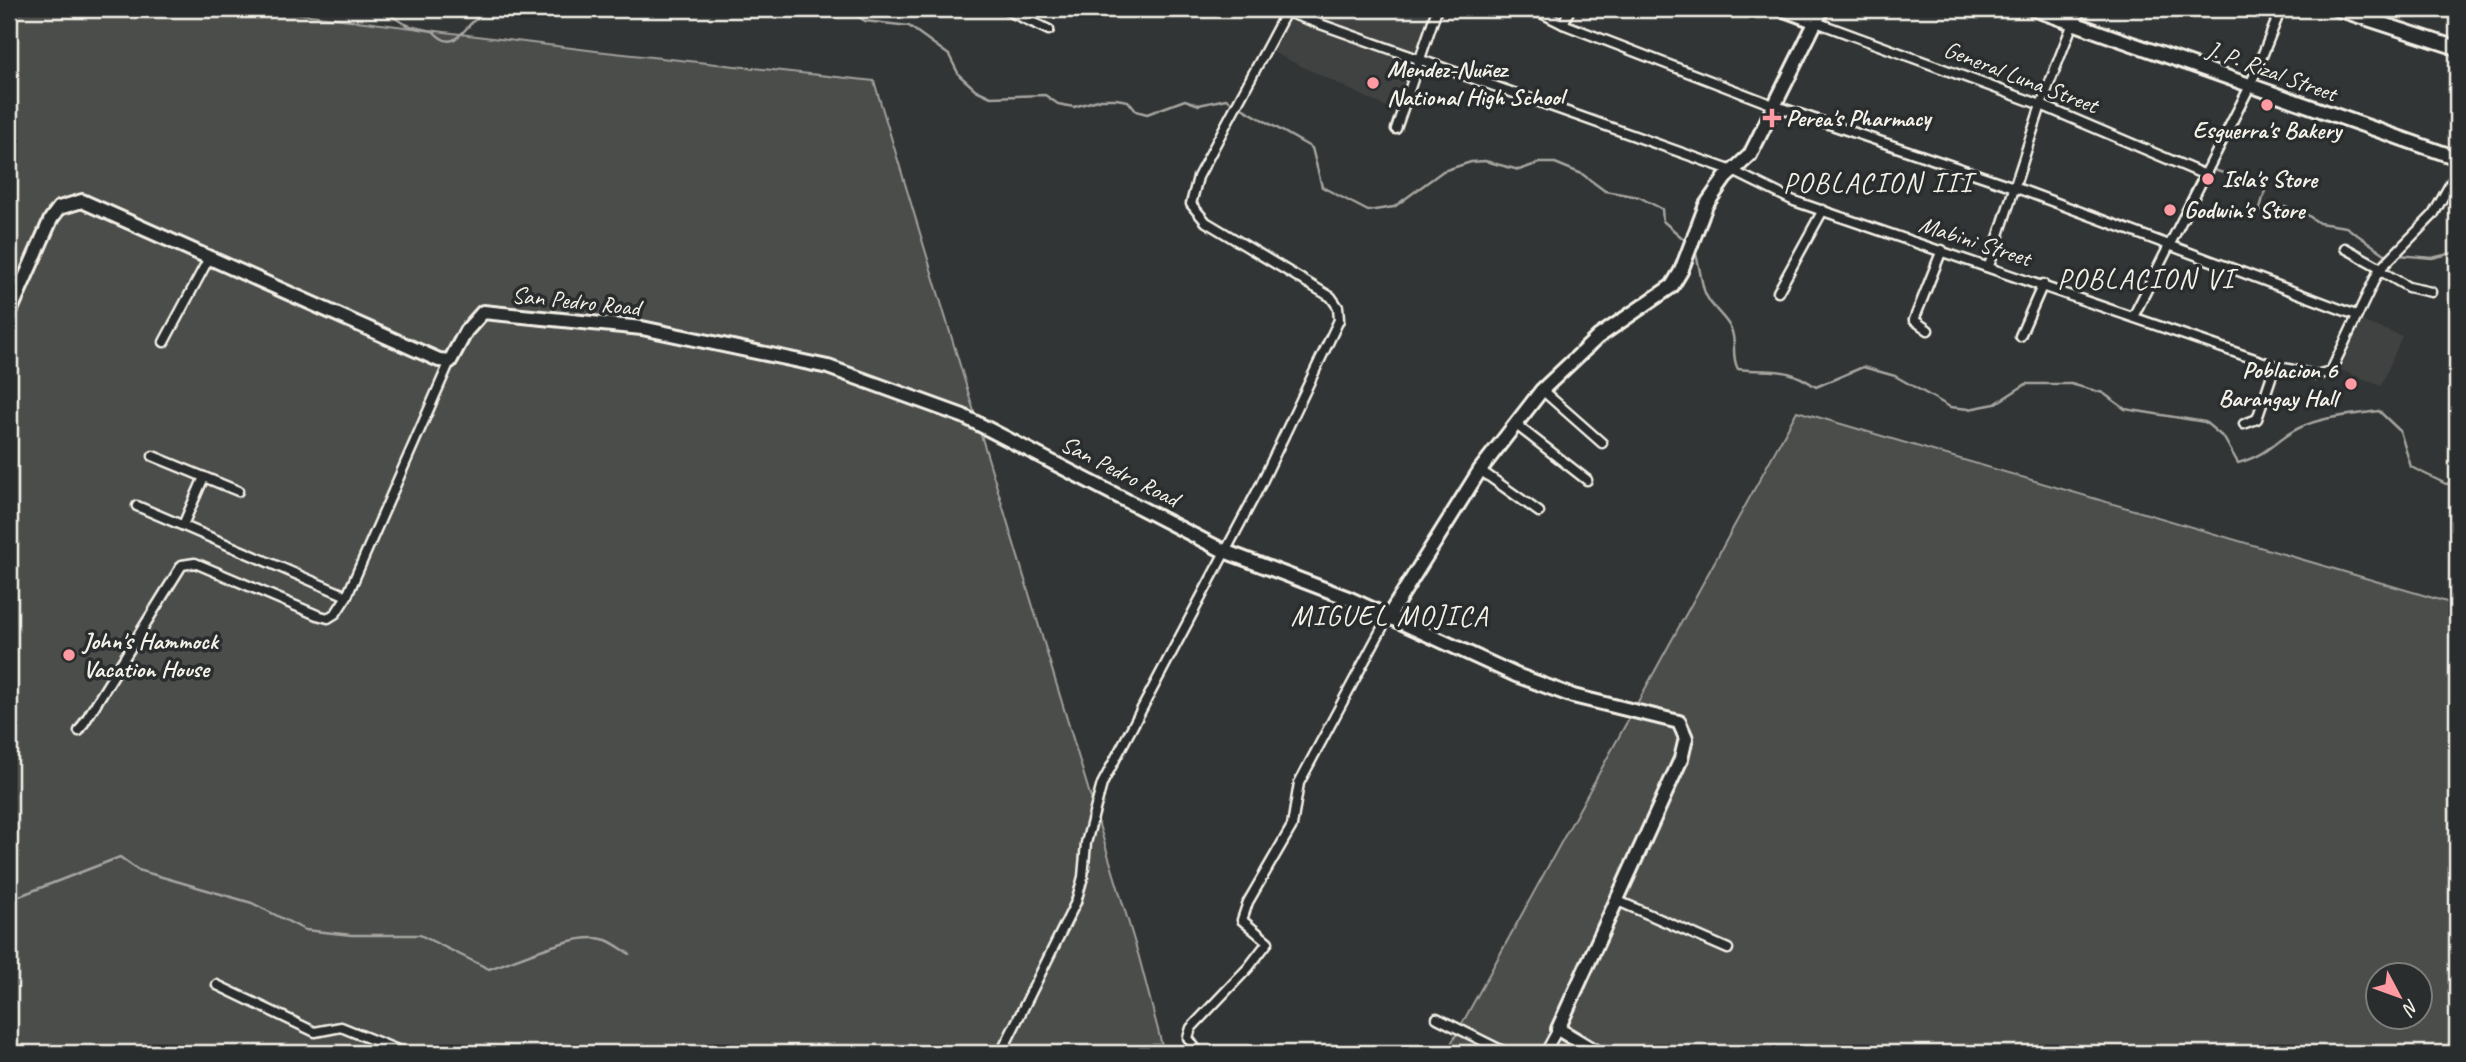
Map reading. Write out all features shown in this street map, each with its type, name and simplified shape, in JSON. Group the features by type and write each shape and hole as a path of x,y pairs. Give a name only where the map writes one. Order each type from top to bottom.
{"street":[{"path":"1004,9 1049,30"},
{"path":"1396,130 1437,9"},
{"path":"1533,9 1563,24 1773,105 2014,187 2356,315 2382,266 2433,215 2457,172"},
{"path":"1563,24 1570,9"},
{"name":"General Luna Street","path":"1782,9 2040,105 2203,174"},
{"path":"1199,1053 1188,1038 1191,1028 1268,942 1242,920 1248,902 1292,826 1298,783 1388,617 1480,470 1542,390 1598,337 1672,286 1711,197 1750,155 1822,9"},
{"name":"J. P. Rizal Street","path":"2033,9 2457,158"},
{"path":"1989,266 2040,105 2078,9"},
{"path":"2133,317 2167,244 2250,86 2281,9"},
{"path":"2337,9 2457,48"},
{"path":"1000,1053 1076,902 1083,877 1086,843 1102,784 1282,442 1339,320 1338,307 1331,297 1206,222 1191,204 1198,177 1249,85 1282,10"},
{"name":"Mabini Street","path":"1282,10 1733,171 1794,201 2043,284 2275,366 2324,375 2331,371 2356,315"},
{"path":"9,314 51,219 68,203 90,203 385,338 439,360 450,361 347,596 336,613 328,618 195,563 182,565 79,731"},
{"path":"1778,292 1823,210"},
{"path":"2346,248 2382,266 2408,286 2431,292"},
{"path":"1927,330 1914,320 1942,250"},
{"path":"164,342 209,258"},
{"path":"2020,336 2043,284"},
{"name":"San Pedro Road","path":"450,361 466,331 483,312 642,328 828,367 963,416 1224,551"},
{"path":"2244,424 2257,419 2275,366"},
{"path":"1542,390 1602,443"},
{"path":"1515,424 1587,480"},
{"path":"153,456 238,491"},
{"path":"1480,470 1539,512"},
{"path":"183,525 204,477"},
{"path":"137,506 347,596"},
{"path":"1224,551 1290,574 1505,670 1573,696 1679,722 1686,738 1681,759 1618,901 1545,1053"},
{"path":"1618,901 1728,949"},
{"path":"217,985 314,1032 341,1027 405,1053"},
{"path":"1437,1018 1507,1053"},
{"path":"1558,1029 1598,1053"}],"shaded area":[{"path":"34,9 262,9 596,51 874,81 1139,957 1164,1053 9,1053 9,16"},
{"name":"Mendez-Nuñez National High School","path":"1284,9 1432,9 1399,113 1268,50"},
{"path":"2358,320 2402,336 2381,386 2341,370"},
{"path":"1797,411 2457,605 2457,1053 1446,1053"}],"waterway":[{"path":"385,9 401,22 433,31 440,38 447,40 458,37 472,22 497,9"},
{"path":"847,9 865,21 909,26 949,55 959,75 976,90 991,97 1045,95 1058,104 1074,107 1101,99 1116,99 1128,101 1136,111 1147,114 1185,100 1199,105 1226,99 1312,148 1322,187 1368,211 1394,207 1443,171 1471,162 1485,161 1519,170 1539,163 1555,163 1582,174 1605,191 1639,197 1662,209 1663,221 1686,241"},
{"path":"2211,169 2266,187 2259,212 2285,207 2306,214 2319,223 2346,227 2385,254 2392,254"},
{"path":"1694,248 1706,295 1732,332 1734,358 1738,369 1778,371 1796,375 1816,387 1863,367 1895,376 1950,407 1969,409 1995,404 2026,384 2071,384 2103,393 2125,409 2205,422 2224,438 2238,463 2258,455 2308,424 2338,416 2379,411 2400,431 2411,467 2446,484 2457,482"},
{"path":"2399,255 2432,258 2457,252"},
{"path":"9,900 120,857 138,870 252,903 305,930 352,935 420,935 489,969 548,947 580,939 606,940 630,954"}],"place":[{"name":"Mendez-Nuñez National High School","path":"1373,83"},
{"name":"Esguerra's Bakery","path":"2267,105"},
{"name":"Perea's Pharmacy","path":"1772,118"},
{"name":"Isla's Store","path":"2208,179"},
{"name":"Godwin's Store","path":"2170,210"},
{"name":"Poblacion 6 Barangay Hall","path":"2351,384"},
{"name":"John's Hammock Vacation House","path":"69,655"}],"district":[{"name":"POBLACION III","path":"1878,182"},
{"name":"POBLACION VI","path":"2146,278"},
{"name":"MIGUEL MOJICA","path":"1390,615"}]}
